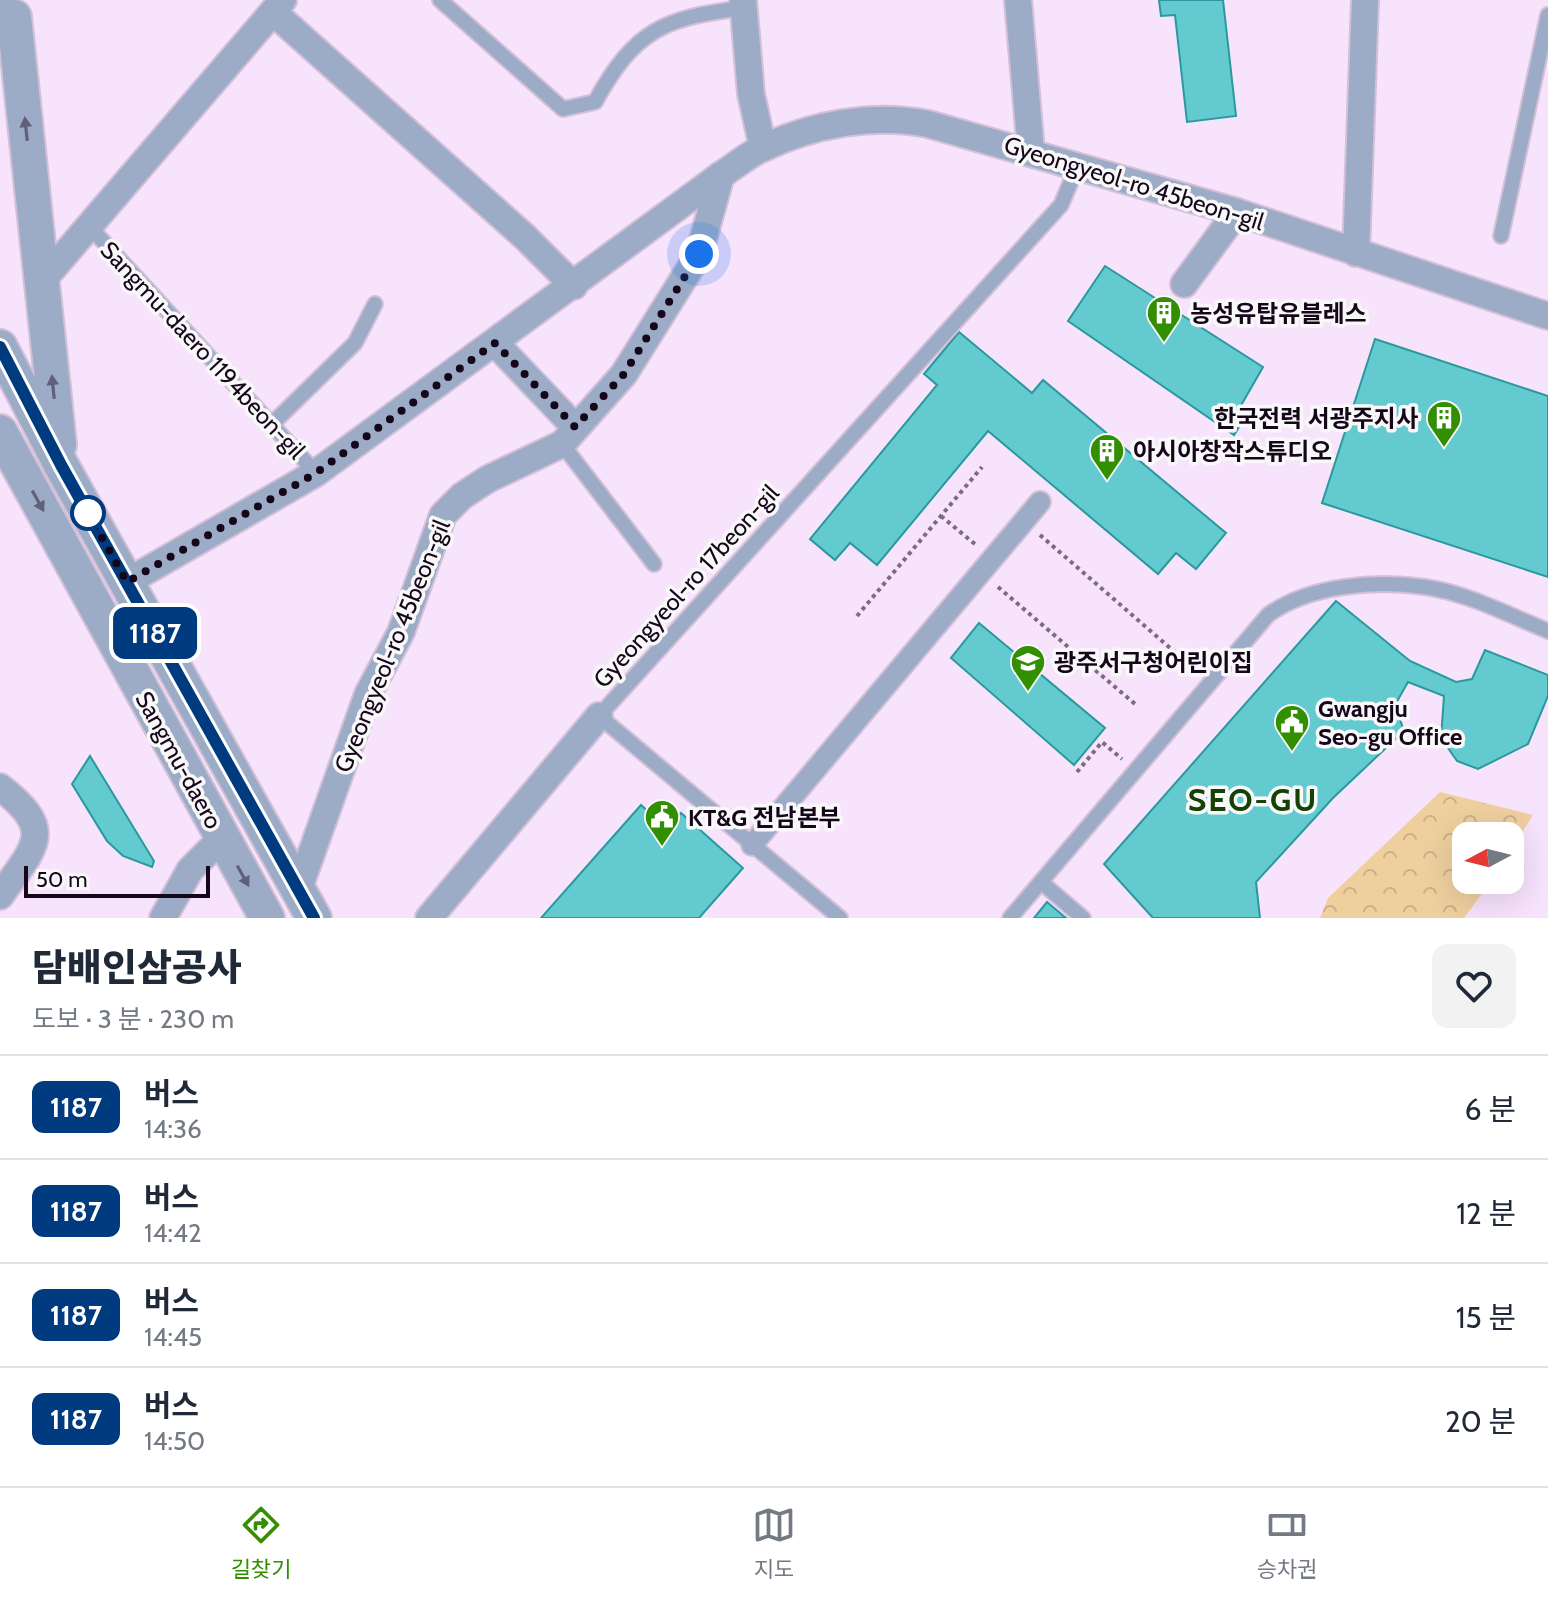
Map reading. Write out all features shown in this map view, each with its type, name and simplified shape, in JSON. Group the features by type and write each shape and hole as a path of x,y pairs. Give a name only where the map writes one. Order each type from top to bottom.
{"street":[{"path":"1018,0 1031,152"},
{"path":"1356,253 1365,0"},
{"path":"743,4 751,94 763,148"},
{"path":"278,6 574,286"},
{"name":"Sangmu-daero 1194beon-gil","path":"42,281 278,6"},
{"path":"10,17 61,465"},
{"name":"Gyeongyeol-ro 45beon-gil","path":"127,582 316,473 721,175 763,148 832,126 903,119 1031,152 1237,212 1548,316"},
{"name":"Gyeongyeol-ro 45beon-gil","path":"306,904 368,694 401,632 443,515 462,496 488,479 568,435 624,374 677,295 699,254 721,175"},
{"path":"1184,284 1237,212"},
{"path":"495,343 568,435"},
{"name":"Sangmu-daero","path":"0,347 61,465 306,904"},
{"name":"Sangmu-daero","path":"1,436 267,918"},
{"path":"752,845 1040,502"},
{"path":"429,918 599,716"},
{"path":"0,787 29,809 36,833 32,850 0,896"},
{"path":"163,918 190,870 222,838"}],"lane":[{"path":"440,0 563,109 595,102 617,62 658,27 743,4"},
{"path":"1501,236 1548,15"},
{"name":"Gyeongyeol-ro 17beon-gil","path":"840,918 599,716 1061,205 1078,165"},
{"name":"Sangmu-daero 1194beon-gil","path":"89,226 316,473"},
{"path":"271,425 355,343 375,304"},
{"path":"568,435 654,564"},
{"path":"1010,918 1268,615 1288,602 1341,588 1425,587 1476,601 1548,631"},
{"path":"1041,882 1083,918"}],"path":[{"path":"857,616 982,467"},
{"path":"941,516 987,566 1135,704"},
{"path":"1024,521 1177,654"},
{"path":"1077,772 1102,742 1136,771"}],"green space":[{"path":"1440,792 1533,815 1524,829 1524,822 1452,822 1452,894 1482,894 1464,918 1320,918 1328,898"}],"building":[{"path":"1159,0 1223,0 1236,116 1187,122 1175,15 1161,16"},
{"name":"농성유탑유블레스","path":"1105,266 1263,367 1239,409 1247,414 1234,435 1068,321"},
{"name":"아시아창작스튜디오","path":"959,332 1032,393 1043,380 1226,533 1196,569 1176,553 1158,574 988,431 877,565 850,543 835,560 810,539 937,385 924,374"},
{"name":"한국전력 서광주지사","path":"1375,339 1548,396 1548,577 1322,503"},
{"name":"Gwangju Seo-gu Office","path":"1336,601 1410,661 1456,682 1472,679 1485,650 1548,675 1548,696 1528,744 1478,769 1457,761 1441,738 1444,696 1408,682 1395,705 1404,731 1333,798 1256,882 1260,918 1153,918 1104,864"},
{"name":"광주서구청어린이집","path":"979,623 1105,728 1074,765 951,658"},
{"path":"90,756 154,861 152,867 123,856 107,841 72,784"},
{"name":"KT&G 전남본부","path":"641,805 667,828 681,813 743,868 699,918 541,918"},
{"path":"1047,902 1066,918 1034,918"}],"bus line":[{"name":"1187","path":"0,347 61,465 314,918"}],"place":[{"name":"농성유탑유블레스","path":"1164,344"},
{"name":"한국전력 서광주지사","path":"1444,449"},
{"name":"아시아창작스튜디오","path":"1107,482"},
{"name":"광주서구청어린이집","path":"1028,693"},
{"name":"Gwangju Seo-gu Office","path":"1292,753"},
{"name":"KT&G 전남본부","path":"662,848"}],"district":[{"name":"SEO-GU","path":"1253,799"}],"route":[{"path":"88,513 127,582 316,473 495,343 575,427 624,374 677,295 699,254"}]}
